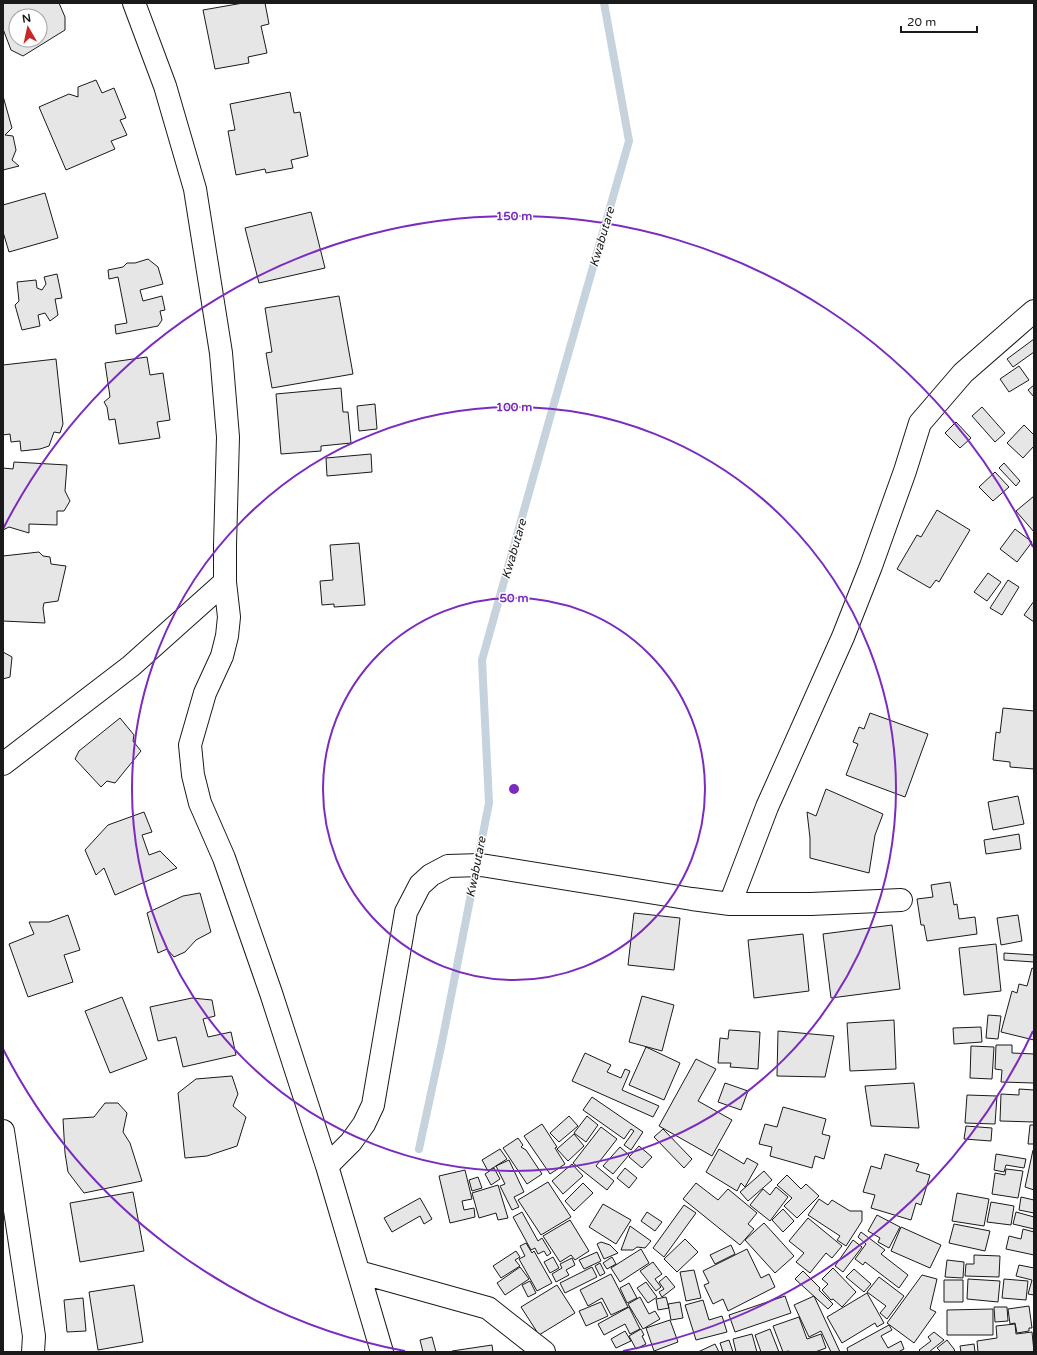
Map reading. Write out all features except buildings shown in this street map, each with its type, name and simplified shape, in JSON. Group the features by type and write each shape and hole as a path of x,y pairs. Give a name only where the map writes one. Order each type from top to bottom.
{"street":[{"path":"134,3 165,86 196,189 221,353 228,437 225,582 229,617 227,636 222,656 205,693 190,745 193,775 200,803 224,858 271,994 327,1166 382,1352"},
{"path":"730,904 768,807 843,637 871,566 905,471 920,423 963,373 1034,311"},
{"path":"3,764 131,666 225,582"},
{"path":"327,1166 351,1142 364,1124 373,1104 406,912 420,885 431,875 448,866 481,865 692,900 730,904 811,904 901,900"},
{"path":"3,1131 34,1336 33,1352"},
{"path":"359,1272 488,1308 544,1352"}],"waterway":[{"name":"Kwabutare","path":"419,1149 442,1042 489,803 482,660 629,141 604,3"}]}
